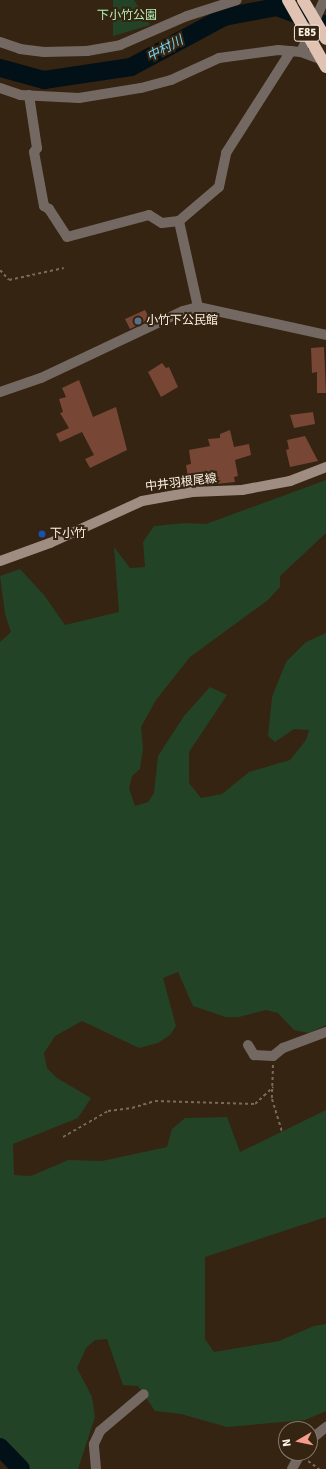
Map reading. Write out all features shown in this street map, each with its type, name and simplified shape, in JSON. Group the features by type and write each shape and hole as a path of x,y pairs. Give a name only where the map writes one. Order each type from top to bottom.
{"highway":[{"name":"E85","path":"288,0 326,67"},
{"name":"E85","path":"304,0 326,40"}],"main road":[{"name":"中井羽根尾線","path":"0,561 50,543 142,501 192,492 242,490 290,482 326,467"}],"street":[{"path":"0,42 20,49 44,52 93,50 120,45 187,16 237,0"},
{"path":"29,96 37,148 34,152 44,206 49,209 67,238 148,215 162,223 179,221 219,187 226,153 296,52 324,0"},
{"path":"0,88 29,96 79,98 141,88 171,80 219,58 278,50 296,52 326,61"},
{"path":"179,221 198,307"},
{"path":"0,392 41,378 183,311 198,307 326,335"},
{"path":"248,1045 254,1055 273,1056 283,1048 326,1032"},
{"path":"96,1469 94,1444 100,1430 144,1394"},
{"path":"318,1434 326,1427"}],"path":[{"path":"0,270 9,280 64,268"},
{"path":"273,1056 272,1099 282,1132"},
{"path":"63,1137 108,1111 132,1108 155,1101 255,1104 272,1087"},
{"path":"311,1461 319,1469"}],"green space":[{"name":"下小竹公園","path":"113,0 134,0 150,25 113,36"},
{"path":"326,480 326,533 280,576 280,587 268,600 190,657 156,700 141,727 143,748 140,769 132,776 129,788 135,806 148,802 154,793 158,756 184,716 210,687 227,695 189,752 189,783 201,798 222,794 249,772 290,760 306,740 309,730 294,729 275,742 268,736 272,697 286,662 306,642 326,633 326,1025 309,1033 294,1030 278,1013 266,1010 239,1017 226,1017 193,1006 178,972 163,978 176,1026 170,1035 158,1043 139,1048 82,1021 55,1036 44,1053 47,1068 57,1078 91,1098 78,1118 13,1144 14,1175 31,1176 68,1160 102,1161 167,1147 172,1129 185,1118 227,1117 240,1152 326,1110 326,1217 205,1257 205,1339 214,1352 279,1341 314,1326 326,1324 326,1411 305,1420 278,1421 278,1422 227,1427 181,1414 155,1411 138,1386 123,1385 107,1339 95,1340 86,1348 77,1368 92,1397 95,1417 78,1469 12,1469 6,1445 0,1442 0,642 11,632 5,614 0,576 20,569 44,595 65,625 119,612 114,547 130,568 145,567 143,542 154,526 186,523 206,524"}],"building":[{"name":"小竹下公民館","path":"145,310 150,319 130,329 125,319"},
{"path":"324,347 326,393 317,393 317,372 312,373 311,348"},
{"path":"162,363 166,368 169,367 178,387 161,397 148,372"},
{"path":"79,380 93,417 116,407 127,450 90,468 85,459 94,455 82,432 60,442 56,434 69,428 60,413 63,412 59,399 66,397 62,388"},
{"path":"313,412 315,424 294,428 290,415"},
{"path":"230,430 234,447 249,444 251,455 235,460 238,476 234,477 235,482 216,484 215,480 207,482 206,479 189,483 186,465 191,464 189,450 210,446 208,439 220,438 220,434"},
{"path":"305,436 318,461 290,467 286,450 289,449 287,440"}],"waterway":[{"name":"中村川","path":"0,68 44,80 131,67 224,17 277,7 326,25"},
{"path":"0,1447 21,1469"}],"place":[{"name":"小竹下公民館","path":"138,321"},
{"name":"下小竹","path":"42,534"}]}
